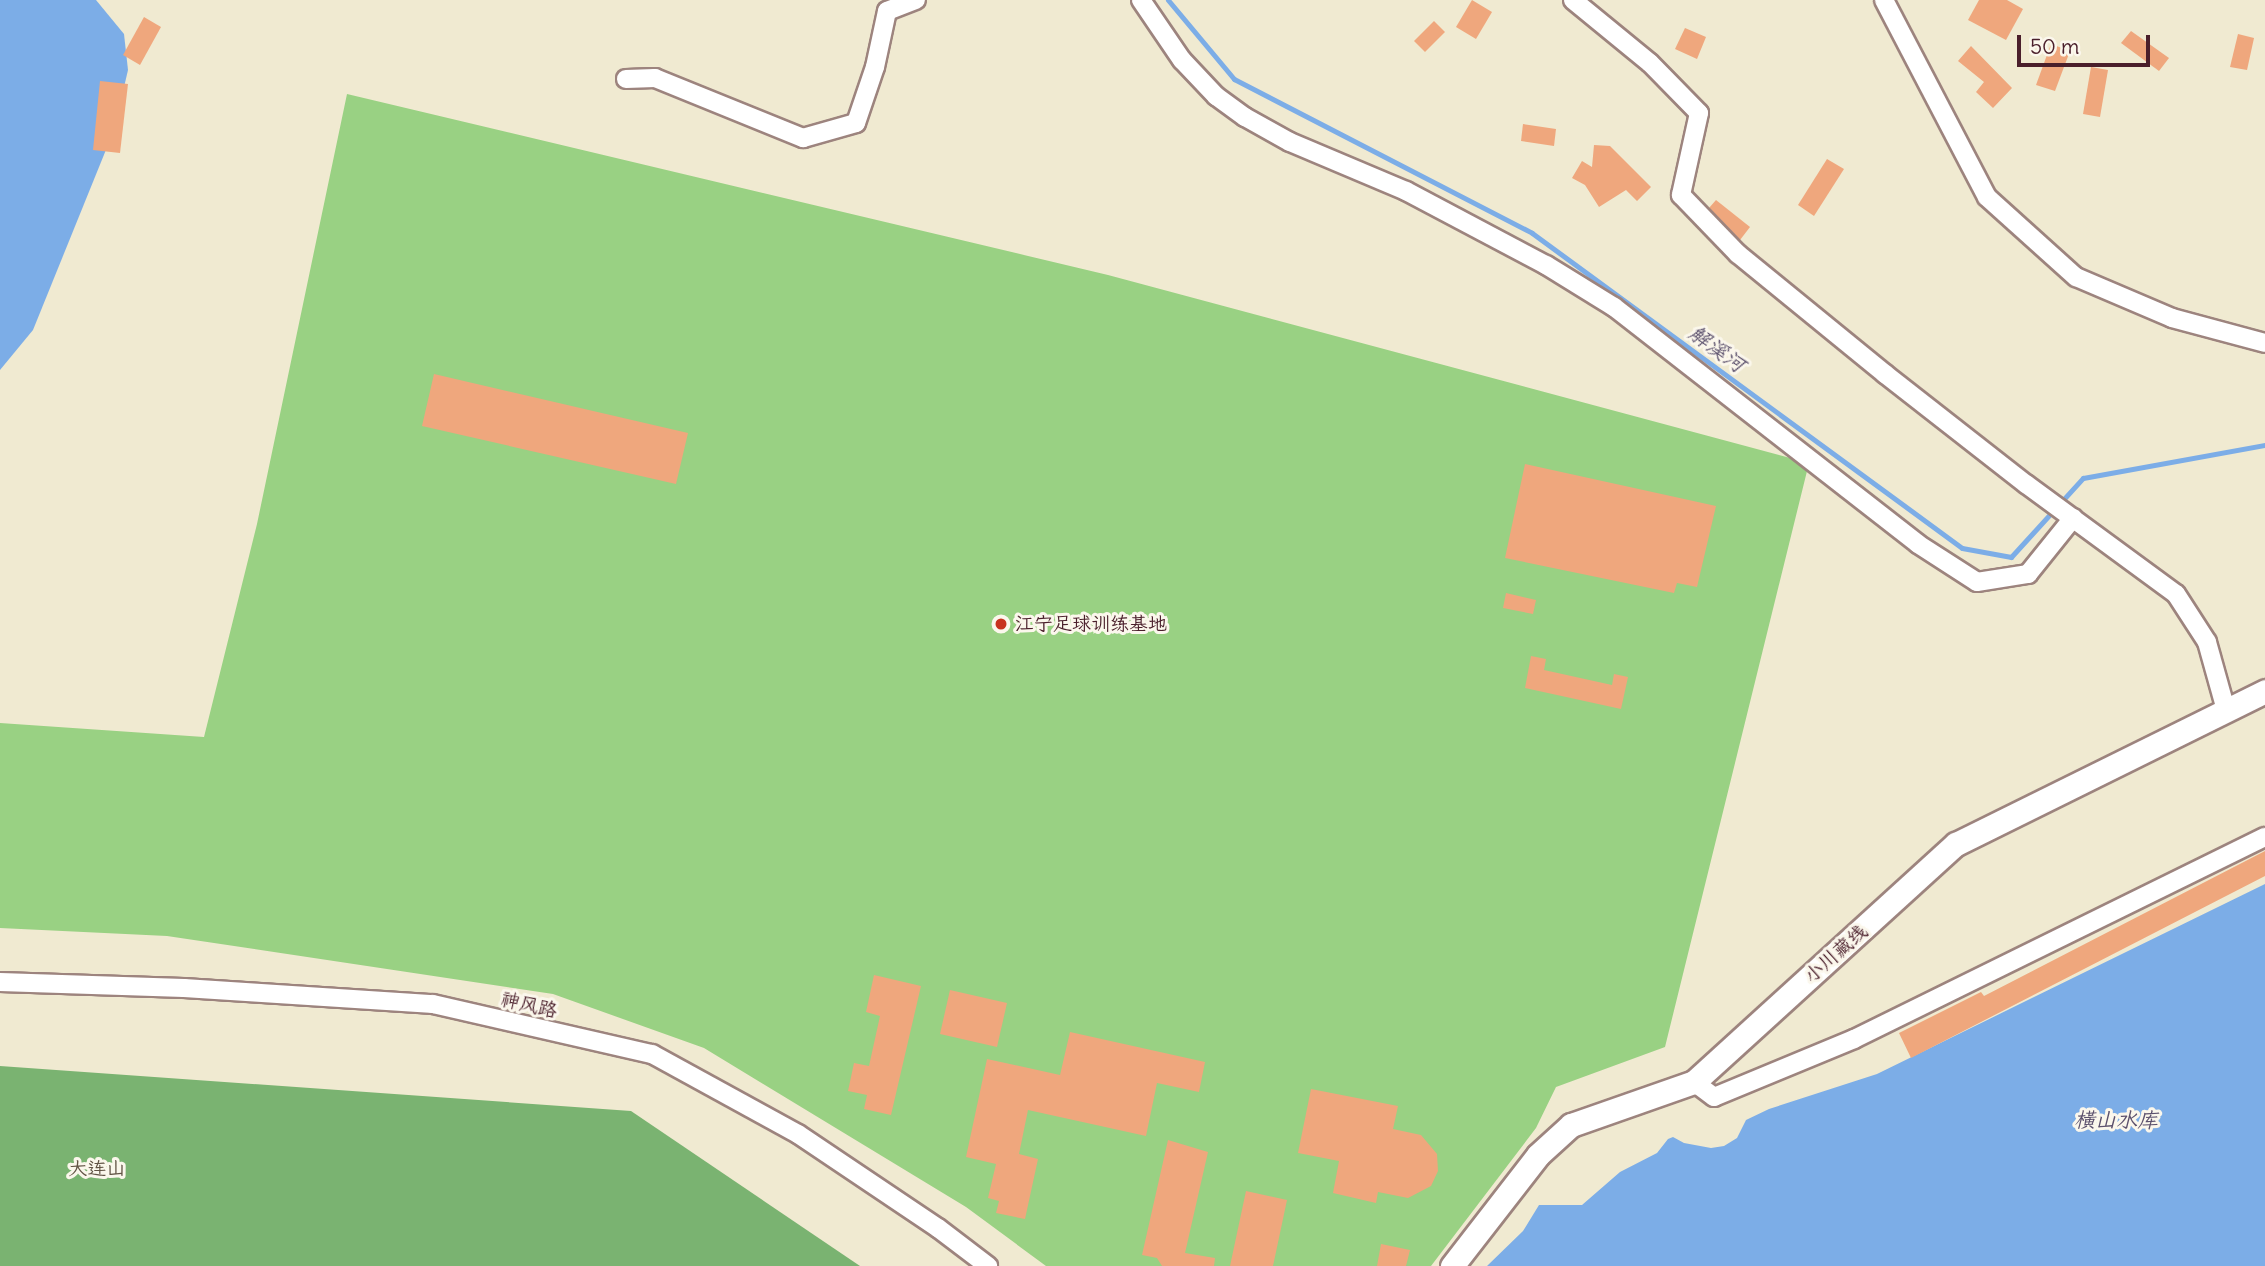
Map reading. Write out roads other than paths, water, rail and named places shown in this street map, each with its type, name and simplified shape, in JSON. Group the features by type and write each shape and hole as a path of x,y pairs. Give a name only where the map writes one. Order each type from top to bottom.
{"street":[{"path":"626,79 655,78 803,138 856,123 876,67 887,11 916,0"},
{"path":"1141,0 1182,60 1216,96 1245,117 1290,142 1406,191 1546,265 1614,307 1918,544 1976,582 2028,573 2073,518"},
{"path":"1573,0 1650,63 1699,113 1681,195 1738,254 2026,485 2176,594 2207,642 2226,710"},
{"path":"1884,0 1987,197 2046,251 2076,277 2172,317 2265,343"},
{"name":"小川藏线","path":"1452,1266 1538,1155 1571,1125 1694,1082 1956,844 2265,691"},
{"path":"1694,1082 1714,1097 1854,1040 2265,837"},
{"name":"神风路","path":"0,982 184,988 433,1004 652,1055 798,1134 938,1228 988,1266"}],"water":[{"path":"0,0 96,0 124,34 128,70 114,130 33,330 0,370"},
{"name":"横山水库","path":"2265,884 2265,1266 1487,1266 1523,1231 1539,1205 1582,1205 1620,1172 1657,1153 1668,1139 1673,1137 1684,1143 1711,1148 1724,1146 1737,1138 1746,1120 1769,1109 1877,1074"}],"waterway":[{"name":"解溪河","path":"1168,0 1234,79 1532,233 1962,548 2011,557 2083,478 2265,445"}],"place":[{"name":"江宁足球训练基地","path":"1001,624"}],"park label":[{"name":"大连山","path":"97,1169"}]}
